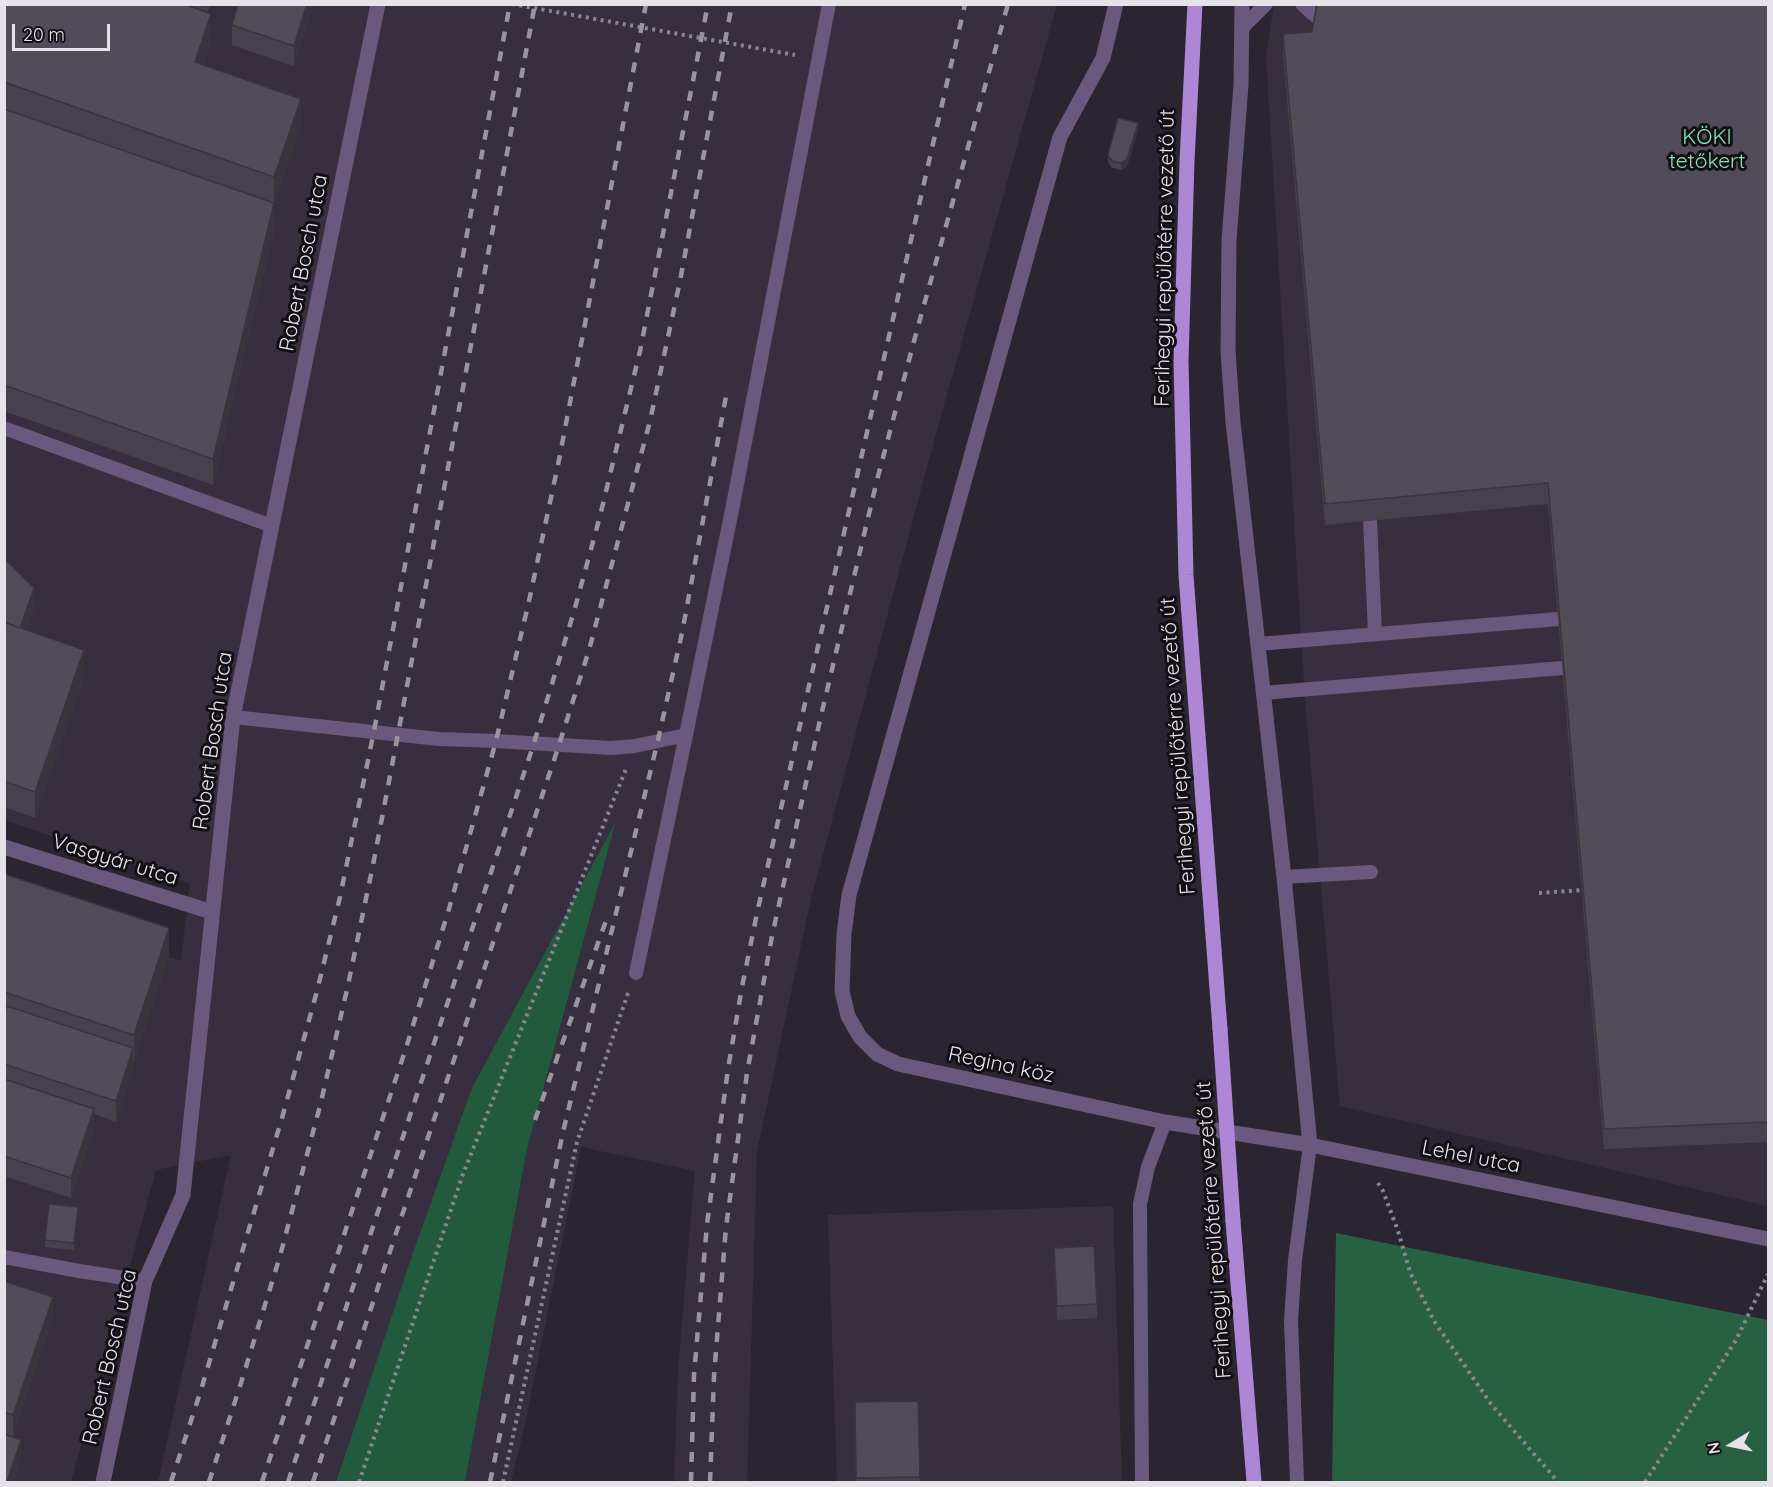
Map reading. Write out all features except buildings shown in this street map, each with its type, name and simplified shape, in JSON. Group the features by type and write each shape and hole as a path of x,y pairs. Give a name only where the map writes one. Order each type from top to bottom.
{"main road":[{"name":"Ferihegyi repülőtérre vezető út","path":"1195,4 1187,161 1181,361 1186,574 1254,1482"}],"street":[{"name":"Robert Bosch utca","path":"103,1482 145,1281 183,1195 233,717 378,4"},
{"name":"Regina köz","path":"1116,4 1103,58 1060,137 849,895 844,934 842,991 848,1016 860,1037 877,1054 898,1064 1165,1122"},
{"path":"1242,4 1241,85 1229,240 1228,351 1233,422 1284,877 1310,1145"},
{"name":"Vasgyár utca","path":"4,847 212,912"},
{"name":"Lehel utca","path":"1165,1122 1310,1145 1768,1239"}],"lane":[{"path":"636,973 731,515 829,4"},
{"path":"1243,27 1266,4"},
{"path":"1302,4 1322,22"},
{"path":"4,428 272,526"},
{"path":"1370,520 1375,633"},
{"path":"1258,644 1558,618"},
{"path":"1263,693 1562,668"},
{"path":"233,717 439,739 611,748 635,746 686,735"},
{"path":"1284,877 1371,872"},
{"path":"1142,1482 1140,1204 1148,1167 1165,1122"},
{"path":"1297,1482 1291,1320 1295,1260 1310,1145"},
{"path":"4,1257 145,1281"}],"path":[{"path":"512,4 819,60"},
{"path":"359,1482 463,1174 635,746"},
{"path":"1539,893 1582,890"},
{"path":"503,1482 577,1142 636,973"},
{"path":"1361,1156 1383,1191 1410,1272 1434,1321 1491,1404 1558,1482"},
{"path":"1645,1482 1736,1340 1768,1274"}],"shaded area":[{"path":"5,5 1057,5 937,430 811,899 757,1151 747,1482 674,1482 678,1371 695,1171 581,1147 524,1429 511,1482 465,1482 527,1149 615,825 409,1264 336,1482 158,1482 231,1155 156,1170 71,1482 5,1482 5,900 181,961 190,884 5,820"},
{"path":"1274,5 1768,5 1768,1206 1340,1106 1305,701 1266,55"},
{"path":"1113,1206 1122,1482 837,1482 828,1215"}],"green space":[{"path":"616,821 527,1149 465,1482 336,1482 409,1264 472,1088"},
{"path":"1336,1233 1768,1320 1768,1482 1332,1482"}],"railway":[{"path":"171,1482 201,1390 282,1118 340,897 374,731 510,4"},
{"path":"209,1482 280,1256 321,1102 348,985 398,734 535,4"},
{"path":"262,1482 406,1048 449,909 496,741 559,460 646,4"},
{"path":"288,1482 534,743 575,608 640,351 708,4"},
{"path":"313,1482 589,650 650,421 680,281 732,4"},
{"path":"691,1482 694,1375 707,1224 728,1069 742,987 965,4"},
{"path":"710,1482 714,1376 726,1227 747,1073 772,936 877,480 1008,4"},
{"path":"490,1482 563,1132 682,633 727,391"},
{"path":"535,1120 608,915"}],"park label":[{"name":"KÖKI tetőkert","path":"1707,150"}]}
